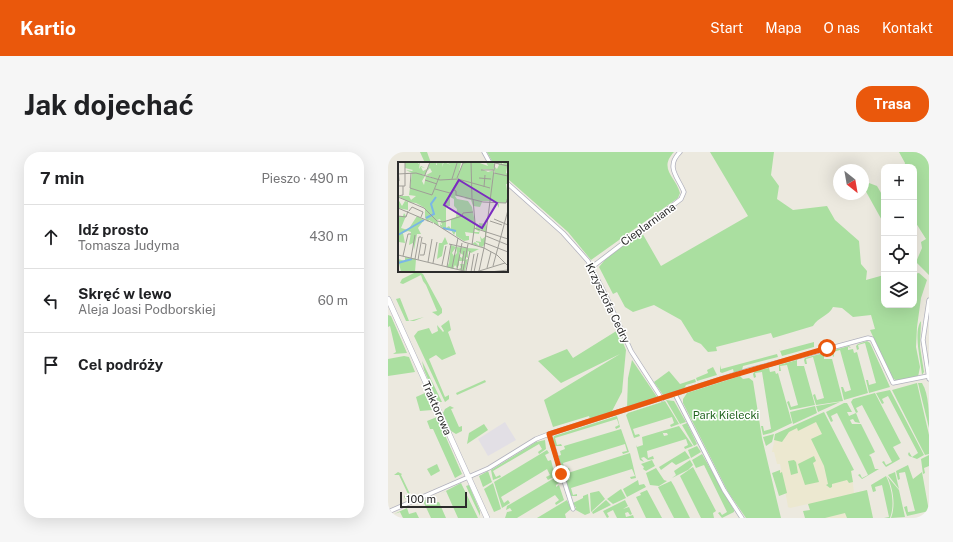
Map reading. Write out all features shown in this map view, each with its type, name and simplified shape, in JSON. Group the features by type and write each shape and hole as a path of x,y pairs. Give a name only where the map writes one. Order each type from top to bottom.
{"main road":[{"name":"Traktorowa","path":"388,299 390,310 487,518"}],"street":[{"path":"484,152 489,162"},
{"name":"Cieplarniana","path":"592,267 681,199 684,192 673,173 672,166 675,158 680,152"},
{"name":"Krzysztofa Cedry","path":"508,184 563,233 592,267 631,351 662,398"},
{"path":"388,512 489,468 536,439 549,434 749,370 868,338 873,342 893,383 929,377 922,340 929,300"},
{"path":"675,394 724,490 742,518"},
{"path":"549,434 573,510"}],"shaded area":[{"path":"822,416 851,466 854,493 867,490 873,518 812,518 808,504 790,508 788,507 782,473 780,473 780,464 777,464 774,452 772,452 775,437"},
{"path":"505,422 516,440 488,456 478,439"}],"green space":[{"path":"420,152 427,152 431,162 425,162"},
{"path":"487,152 674,152 668,163 668,168 680,193 678,198 591,260 568,232 508,179 508,162 492,162"},
{"path":"710,152 774,152 771,175 779,186 777,199 793,210 827,206 835,220 859,241 861,264 867,271 866,280 881,276 881,308 917,308 917,273 919,273 927,280 921,298 917,327 916,347 920,367 918,377 897,381 892,378 870,330 875,329 871,315 853,317 842,308 833,307 813,326 773,338 771,333 716,347 717,351 708,352 701,344 694,341 681,320 654,305 633,312 625,307 617,292 613,294 599,267 608,256 641,231 661,266 748,216"},
{"path":"899,152 929,152 929,275 917,263 922,248 921,242 926,239 917,225 917,164 905,163"},
{"path":"869,183 877,186 881,193 881,219 869,197"},
{"path":"416,272 423,274 442,309 442,313 438,316 432,312 437,311 421,275 403,284 400,283 402,279"},
{"path":"400,298 409,321 406,321 396,299"},
{"path":"388,315 391,316 407,353 393,354 396,352 390,326 388,327"},
{"path":"449,320 451,330 448,332 456,354 442,360 436,355 429,359 445,397 449,395 449,399 445,402 414,336 418,331 429,328 432,334 438,331 437,325 443,332 444,331 441,326"},
{"path":"921,321 920,347 924,372 922,375 918,347 918,332"},
{"path":"618,330 626,350 622,392 611,413 590,419 589,416 553,427 544,400 620,354 561,383 538,361 567,349 573,358"},
{"path":"867,341 870,343 890,387 869,393 866,380 868,380 869,385 876,383 865,343 858,345 859,349 857,350 856,346 858,344"},
{"path":"814,342 814,347 782,356 780,351"},
{"path":"849,346 851,348 848,347 848,350 853,349 854,353 857,352 868,393 844,400 841,387 843,387 845,392 851,390 840,350 833,352 833,357 832,353 834,350"},
{"path":"824,353 824,359 832,359 843,401 816,405 813,395 815,394 817,400 824,398 813,357 806,359 807,364 805,364 804,360 805,358"},
{"path":"777,354 778,357 743,366 742,370 734,373 733,369 722,373 720,372 720,365 721,369"},
{"path":"404,356 409,357 415,372 388,376 388,359"},
{"path":"632,360 657,397 627,408 628,378"},
{"path":"797,360 797,366 804,366 815,405 790,410 787,402 789,401 791,407 798,405 787,365 780,366 781,371 779,371 779,365"},
{"path":"422,361 442,402 438,402 424,370"},
{"path":"713,367 717,375 697,381 696,378 708,373 707,370"},
{"path":"769,368 770,372 775,371 776,374 778,373 792,423 771,433 763,435 761,426 763,426 764,431 771,429 762,372 755,373 756,377 754,378 753,374 755,371"},
{"path":"669,371 680,384 695,379 696,382 686,385 684,389 663,395 654,382"},
{"name":"Park Kielecki","path":"740,376 743,379 749,378 753,381 762,438 781,518 746,518 728,492 683,403 683,399 687,393"},
{"path":"485,380 486,382 457,395 456,393"},
{"path":"917,383 929,435 929,454 925,455 892,390"},
{"path":"918,383 922,383 926,393 929,428"},
{"path":"890,390 924,455 917,459 909,456 908,454 909,452 912,457 918,453 888,396 882,399 884,403 882,404 876,393"},
{"path":"425,393 432,410 420,411 416,397"},
{"path":"875,393 901,443 893,447 900,459 886,467 882,462 884,461 886,465 892,462 862,405 856,408 858,412 856,413 851,402 853,399"},
{"path":"666,400 674,401 686,422 680,424"},
{"path":"665,401 679,424 671,427 670,425 674,423 672,417 633,429 635,435 639,434 640,436 634,438 626,415 628,413"},
{"path":"840,402 818,412 816,406"},
{"path":"847,403 852,412 847,412 849,416 856,413 860,423 855,422 853,419 850,420 852,424 861,424 875,452 869,455 875,469 879,469 862,479 858,475 860,474 862,478 868,475 837,413 831,416 833,421 831,422 826,412"},
{"path":"450,406 454,408 451,409 459,427 462,426 462,431 456,434 451,431 443,413 445,409"},
{"path":"815,406 817,413 793,424 790,412"},
{"path":"824,412 854,470 851,471 853,482 849,483 847,480 832,484 832,487 830,488 826,485 828,484 824,466 811,439 822,434 816,422 798,431 797,428 789,432 782,442 774,440 775,434"},
{"path":"617,416 620,427 616,429 615,427 619,425 617,419 555,438 557,445 561,444 562,446 555,446 553,439 554,436"},
{"path":"437,417 462,474 455,478 433,429 430,429 427,421"},
{"path":"687,423 697,444 694,446 682,425"},
{"path":"484,424 488,430 467,444 469,433"},
{"path":"679,426 693,446 685,449 684,447 688,445 686,439 647,451 648,458 653,456 654,459 648,460 644,457 641,458 644,462 640,460 636,445 637,447 643,445 642,437 662,431","holes":["662,431 663,433 667,433 668,435 664,436"]},
{"path":"621,429 629,452 623,454 622,452 627,451 625,444 563,463 565,470 569,468 570,471 563,471 558,456 561,455 560,451 565,449 564,446"},
{"path":"774,434 772,442 766,446 763,437"},
{"path":"545,440 546,449 539,454 538,452 542,449 539,444 493,471 496,477 500,475 501,477 493,480 491,470 536,442"},
{"path":"697,446 701,452 691,458 688,450"},
{"path":"547,450 549,453 545,455 548,461 551,460 555,476 548,480 546,477 550,475 547,469 501,497 504,503 508,500 510,503 502,508 494,482"},
{"path":"685,451 690,458 676,465 672,462 661,470 659,467"},
{"path":"630,453 636,478 631,479 630,477 635,476 632,469 571,488 573,495 577,494 577,496 571,496 566,481 570,479 568,473"},
{"path":"702,454 734,510 734,512 722,518 718,513 720,512 722,515 727,512 704,465 696,468 692,460"},
{"path":"929,455 929,466 924,468 925,473 923,474 921,459"},
{"path":"814,456 816,461 813,463 819,482 805,485 798,464"},
{"path":"652,460 655,466 646,471 643,469 644,467 641,464"},
{"path":"690,460 693,465 688,470 672,478 676,475 674,471"},
{"path":"794,460 796,462 798,473 791,475 788,461"},
{"path":"437,464 440,471 431,476 427,469"},
{"path":"908,465 913,479 922,472 929,511 907,516 904,507 907,506 908,512 915,511 905,472 899,473 900,479 898,480 896,471"},
{"path":"693,467 716,511 713,513 714,518 701,518 680,476"},
{"path":"656,468 664,480 667,481 659,486 650,485 646,473"},
{"path":"780,470 780,473 782,472 787,493 779,496 772,473"},
{"path":"488,471 492,482 483,487 479,476"},
{"path":"398,472 402,474 401,475 411,496 405,499 404,496 408,494 399,475 394,475"},
{"path":"895,472 899,489 888,475"},
{"path":"886,476 892,497 892,513 890,518 884,518 889,517 882,485 875,487 876,491 873,492 871,485"},
{"path":"887,476 899,490 905,517 891,518 893,513 893,497"},
{"path":"556,477 559,483 556,487 559,485 564,500 556,505 555,503 559,500 555,495 517,518 505,518 507,512 512,511 510,508 506,510 507,506"},
{"path":"638,480 639,485 644,484 646,487 627,497 623,489"},
{"path":"671,481 690,518 674,518 658,487"},
{"path":"461,483 478,518 458,518 446,491 440,494"},
{"path":"493,483 501,509 494,512 484,489"},
{"path":"469,485 480,511 480,516 466,486"},
{"path":"621,489 626,498 613,504 607,499"},
{"path":"647,490 662,518 646,518 636,497 641,495 640,493"},
{"path":"867,490 873,518 847,518 845,513 825,518 805,518 803,511 810,510 808,504"},
{"path":"599,491 605,499 591,512 590,493"},
{"path":"588,494 590,513 585,515 574,509 576,508 573,503"},
{"path":"430,497 432,498 433,503 439,502 446,518 431,518 424,503 422,502 417,504"},
{"path":"567,500 571,509 565,514 566,518 537,518"},
{"path":"606,500 611,505 593,514 592,512"},
{"path":"625,500 628,506 623,509 629,507 632,514 630,515 628,512 625,513 626,517 633,515 634,518 617,518 613,510 607,513 609,517 607,518 603,511"},
{"path":"407,508 409,514 416,512 419,518 403,518 400,512 394,514"}],"route":[{"path":"561,474 549,434 749,370 827,348"}]}
